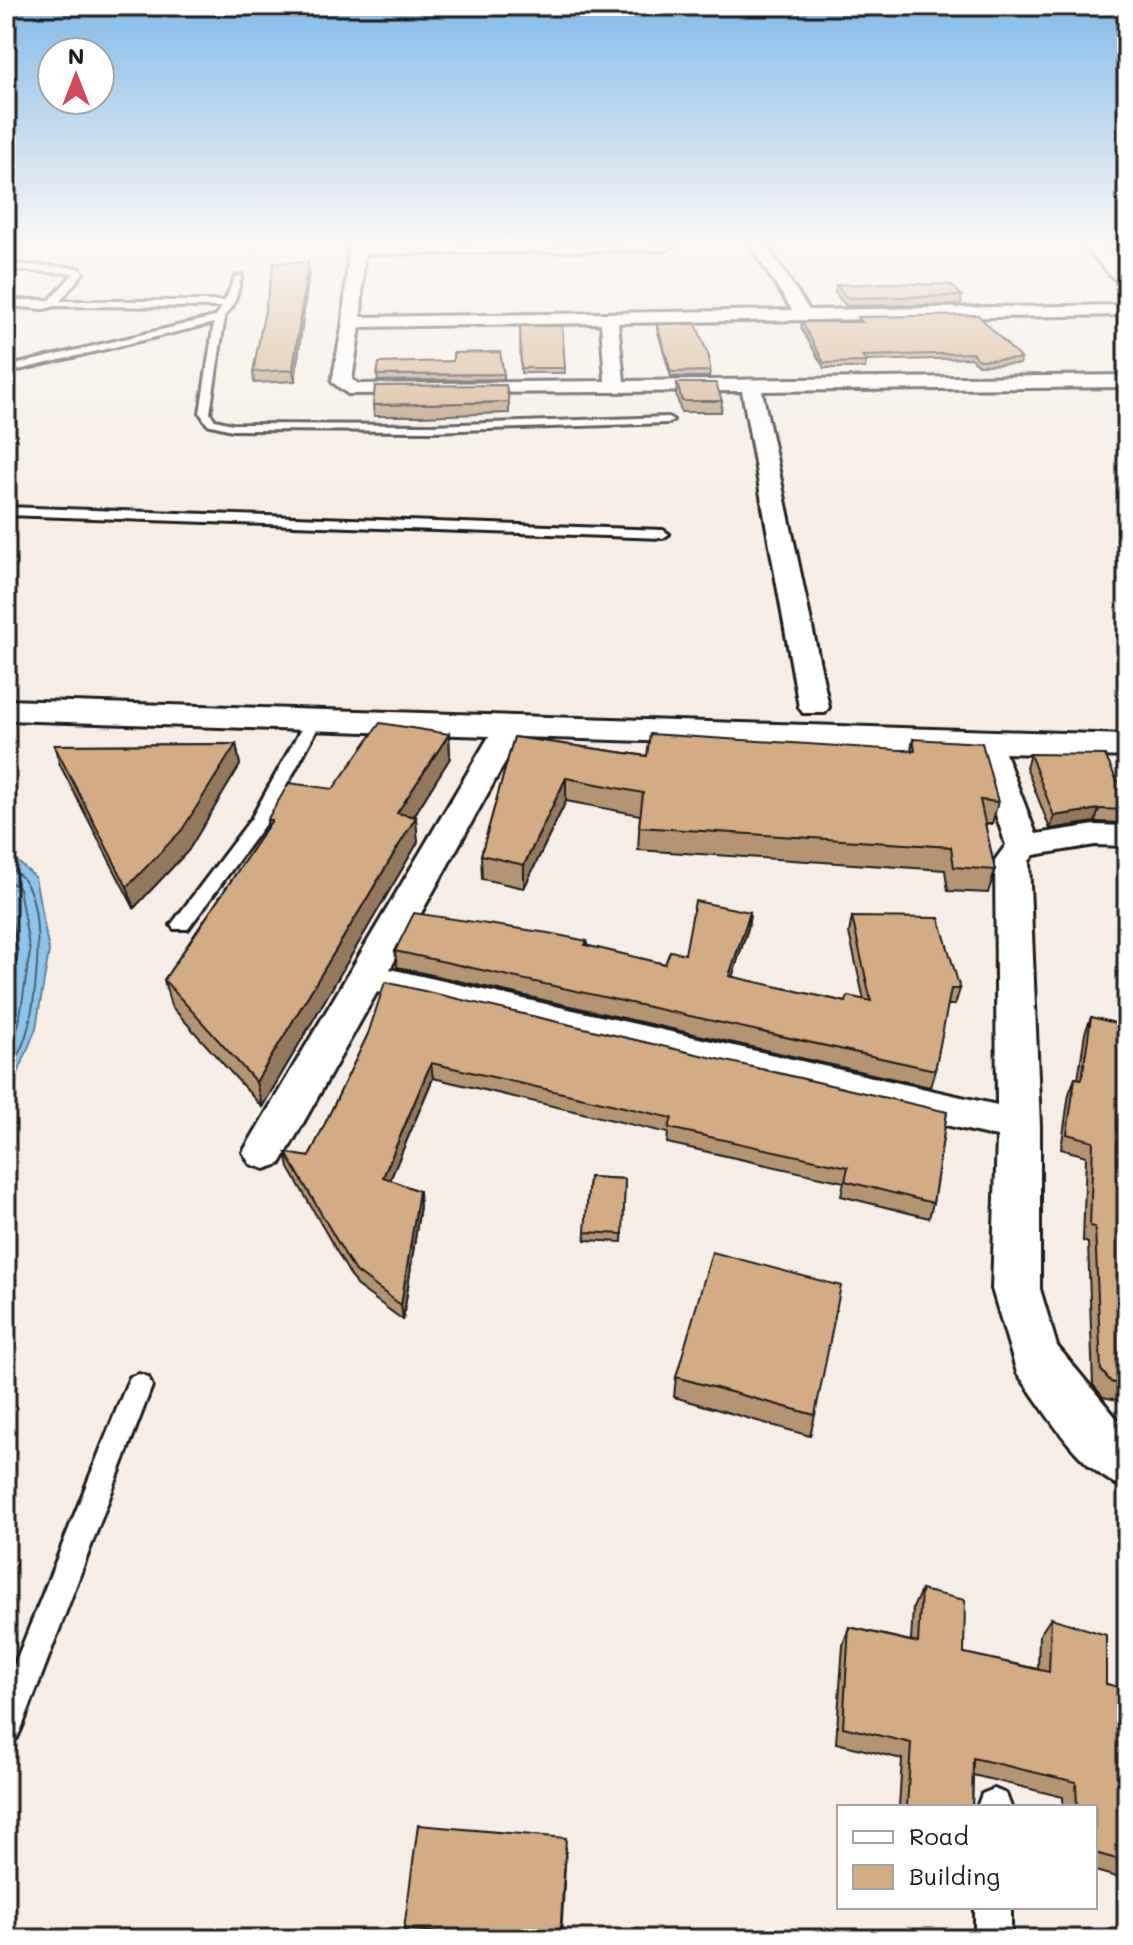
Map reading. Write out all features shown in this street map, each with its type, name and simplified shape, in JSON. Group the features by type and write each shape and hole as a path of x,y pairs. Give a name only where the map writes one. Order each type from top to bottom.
{"main road":[{"path":"6,684 1127,718"},
{"path":"6,710 1127,746"}],"street":[{"path":"350,336 342,382 355,390 1127,381"},
{"path":"611,336 615,387"},
{"path":"751,385 776,527 814,707"},
{"path":"265,1152 509,728"},
{"path":"987,742 1023,846"},
{"path":"1127,836 1095,835 1023,846 1012,860 1019,1126 1016,1289 1035,1357 1101,1442 1127,1464"},
{"path":"364,976 1019,1126"}],"lane":[{"path":"6,370 150,336"},
{"path":"217,336 205,413 211,422 221,424 267,429 431,428 668,420"},
{"path":"6,511 663,534"},
{"path":"181,925 259,820 313,722"},
{"path":"6,1727 139,1386"},
{"path":"993,1909 993,1939"}],"water":[{"path":"6,861 17,861 35,877 49,951 36,1028 6,1104"}],"building":[{"path":"260,336 298,336 293,370 253,372"},
{"path":"520,336 563,336 565,368 521,368"},
{"path":"660,336 701,336 709,357 710,371 671,372"},
{"path":"809,336 998,336 1021,359 979,360 972,353 862,356 866,362 824,363"},
{"path":"500,352 504,374 377,375 379,363 453,361 453,353"},
{"path":"677,383 716,383 722,401 682,401"},
{"path":"506,385 509,402 373,405 375,386"},
{"path":"380,723 449,734 397,813 416,817 256,1082 164,980 272,820 267,820 289,783 333,789"},
{"path":"650,734 915,751 913,739 982,743 998,802 980,800 995,870 954,867 951,847 639,827 643,793 566,778 524,865 481,855 514,737 647,756"},
{"path":"236,744 182,830 127,887 54,745"},
{"path":"1030,754 1105,755 1117,781 1127,781 1127,810 1099,809 1054,816"},
{"path":"695,901 750,912 729,976 846,1002 848,996 871,1001 852,917 939,918 960,989 951,989 935,1070 395,951 414,913 548,933 665,964 670,951 685,954"},
{"path":"385,982 947,1112 933,1203 845,1181 848,1167 669,1128 672,1118 431,1063 383,1177 419,1191 401,1305 354,1270 286,1153 309,1157 368,1034"},
{"path":"1091,1017 1127,1026 1127,1386 1111,1382 1101,1370 1095,1227 1090,1226 1093,1141 1067,1134 1075,1078 1082,1079"},
{"path":"589,1177 625,1179 623,1234 585,1232"},
{"path":"712,1252 841,1286 815,1415 676,1377"},
{"path":"921,1590 965,1600 964,1653 1049,1672 1051,1618 1106,1635 1106,1684 1127,1689 1127,1862 1097,1854 1097,1805 1077,1805 1076,1782 973,1758 972,1805 907,1805 911,1743 843,1727 849,1627 918,1643"},
{"path":"418,1825 566,1838 560,1939 514,1939 404,1929"}]}
